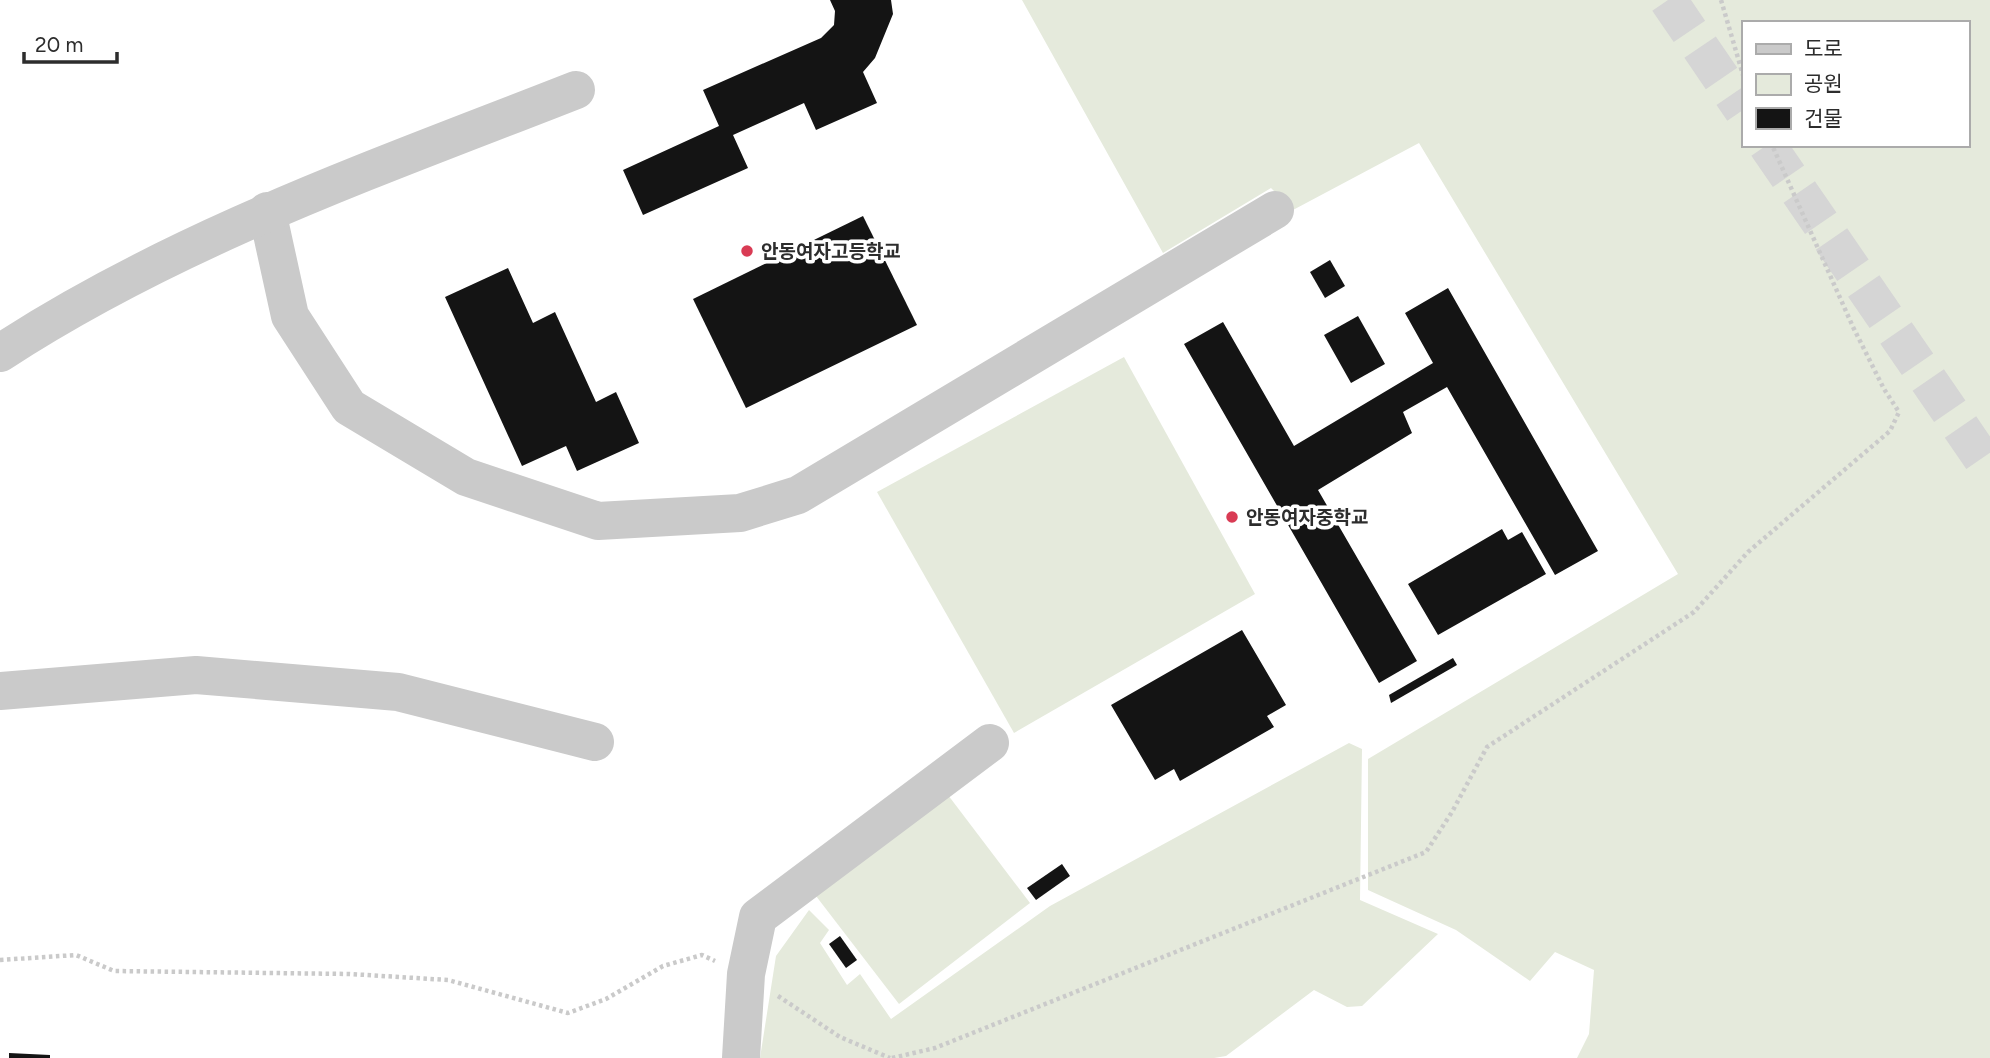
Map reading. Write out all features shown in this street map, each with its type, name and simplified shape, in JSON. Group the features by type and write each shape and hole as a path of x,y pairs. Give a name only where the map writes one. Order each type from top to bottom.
{"street":[{"path":"0,353 61,313 267,211 576,90"},
{"path":"267,211 289,316 349,407 466,477 598,521 740,513 798,495 1275,210"},
{"path":"0,691 196,675 237,678 398,692 595,742"},
{"path":"741,1058 746,974 758,917 990,744"}],"path":[{"path":"1721,0 1742,72"},
{"path":"0,960 76,955 114,971 337,974 448,980 568,1013 606,999 663,966 702,955 746,974 840,1037 891,1058 935,1048 1426,852 1452,812 1487,747 1694,612 1748,552 1890,431 1899,412 1884,390 1859,339 1773,147"}],"green space":[{"path":"1022,0 1990,0 1990,1058 1577,1058 1589,1034 1594,970 1555,952 1530,981 1456,930 1368,890 1368,759 1678,574 1419,143 1293,210 1271,188 1163,253"},
{"path":"1124,357 1255,594 1014,733 877,492"},
{"path":"1349,743 1362,749 1360,900 1438,934 1362,1006 1347,1007 1314,990 1226,1056 1214,1058 760,1058 776,956 809,910 829,930 820,943 847,985 860,974 891,1019 1050,906"},
{"path":"948,795 1030,903 899,1004 816,896"}],"building":[{"path":"830,0 891,0 893,14 875,58 863,72 877,103 816,130 804,103 733,135 748,168 643,215 623,170 719,126 703,90 821,38 834,25 835,11"},
{"path":"863,216 917,325 746,408 693,299"},
{"path":"1330,260 1345,286 1325,298 1310,272"},
{"path":"508,268 533,323 555,312 596,402 616,392 639,443 577,471 566,446 522,466 445,297"},
{"path":"1448,288 1598,551 1555,575 1447,387 1403,412 1412,433 1318,490 1417,661 1379,683 1184,344 1223,322 1294,446 1433,363 1405,313"},
{"path":"1358,316 1385,364 1351,383 1324,335"},
{"path":"1502,529 1508,540 1522,532 1546,574 1438,635 1408,584"},
{"path":"1242,630 1286,705 1267,716 1274,727 1180,781 1174,769 1155,780 1111,705"},
{"path":"1453,658 1457,665 1391,703 1389,695"},
{"path":"1062,864 1070,876 1036,900 1027,888"},
{"path":"840,936 857,960 846,968 829,944"},
{"path":"9,1053 50,1055 50,1058 9,1058"}],"tunnel":[{"path":"1668,0 1742,109"},
{"path":"1768,147 1990,470"}],"place":[{"name":"안동여자고등학교","path":"747,251"},
{"name":"안동여자중학교","path":"1232,517"}]}
